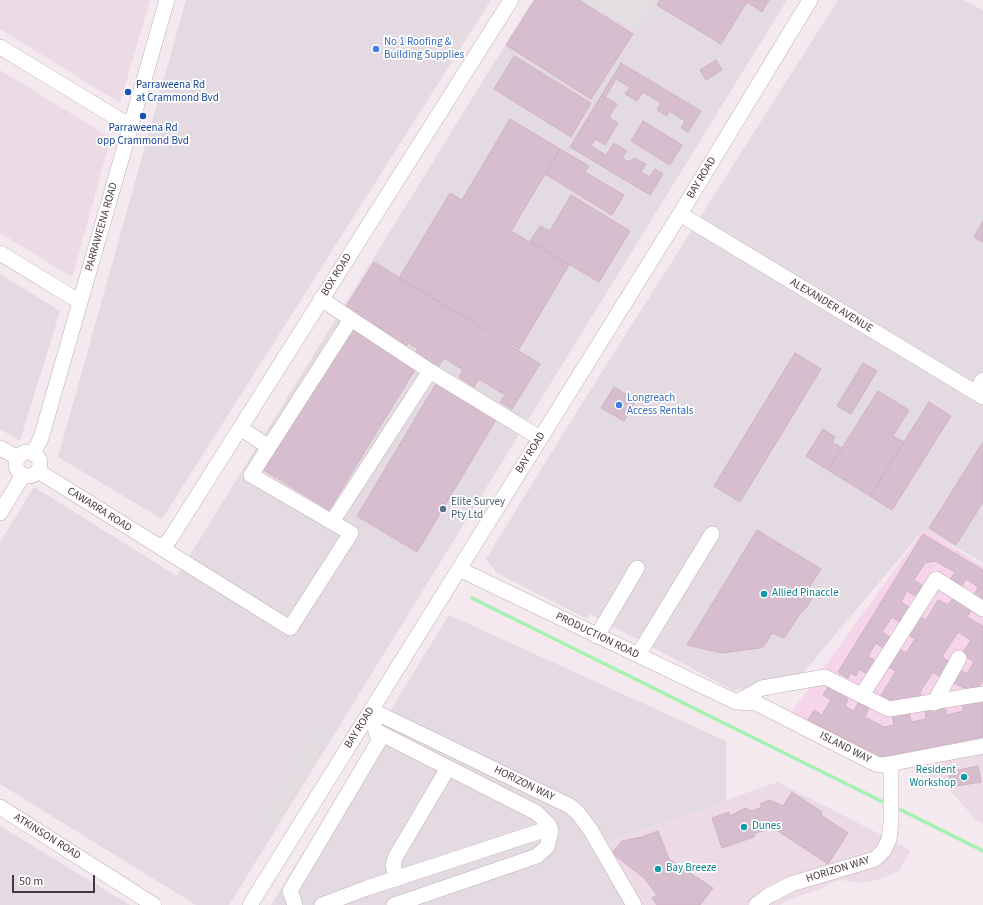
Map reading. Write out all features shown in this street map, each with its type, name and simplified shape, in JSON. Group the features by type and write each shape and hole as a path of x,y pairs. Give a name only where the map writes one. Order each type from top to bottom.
{"street":[{"name":"PARRAWEENA ROAD","path":"33,454 41,438 167,0"},
{"name":"BOX ROAD","path":"161,548 170,539 511,0"},
{"name":"BAY ROAD","path":"250,905 680,214 810,0"},
{"path":"0,46 130,126"},
{"name":"ALEXANDER AVENUE","path":"680,214 980,390"},
{"path":"0,253 80,302"},
{"path":"321,299 430,371 540,438"},
{"path":"350,319 251,475 332,522 430,371"},
{"path":"240,428 269,447"},
{"path":"0,448 18,458"},
{"path":"26,452 33,454 39,459 40,467 38,471 31,476 23,475 16,466 18,458 26,452"},
{"name":"CAWARRA ROAD","path":"38,471 290,628 351,533 332,522"},
{"path":"0,512 23,475"},
{"path":"638,655 712,534"},
{"path":"597,636 637,568"},
{"name":"PRODUCTION ROAD","path":"459,569 736,702"},
{"path":"862,695 936,579 983,608"},
{"path":"934,703 959,658"},
{"path":"736,702 762,688 825,677 889,709 983,694"},
{"name":"ISLAND WAY","path":"736,702 756,703 876,764 891,767 983,746"},
{"path":"294,905 290,891 379,740 373,722 368,714"},
{"name":"HORIZON WAY","path":"368,714 570,806 578,813 590,829 634,905"},
{"path":"376,731 538,813 550,828 550,839 547,847 537,856 394,905"},
{"name":"HORIZON WAY","path":"756,905 768,896 791,884 875,859 884,850 889,840 892,797 891,767"},
{"path":"397,878 393,865 396,856 448,768"},
{"name":"ATKINSON ROAD","path":"0,807 154,905"},
{"path":"322,905 397,878 550,828"}],"shaded area":[{"path":"0,0 150,0 120,103 0,29"},
{"path":"186,0 491,0 162,519 58,457"},
{"path":"533,0 586,0 637,32 657,0 787,0 229,905 196,905 0,784 0,542 34,487 177,576"},
{"path":"586,0 657,0 637,32"},
{"path":"838,0 963,0 983,10 983,563 924,529 802,674 734,691 590,614 587,619 497,573 486,559 579,408"},
{"path":"0,70 111,138 72,277 0,233"},
{"path":"0,274 60,311 20,441 0,429"},
{"path":"924,529 983,566 983,733 881,757 791,713"},
{"path":"449,615 726,741 726,802 591,846 625,905 271,905"},
{"path":"321,726 331,731 275,823 266,815"},
{"path":"983,739 983,824 975,819 947,787 917,768 883,772 882,759"},
{"path":"778,782 907,848 910,851 899,871 877,880 859,883 841,880 829,883 823,888 790,899 780,905 624,905 591,846"},
{"path":"0,826 130,905 0,905"}],"building":[{"path":"535,0 579,0 633,34 591,99 506,45"},
{"path":"660,0 744,0 747,2 721,44 657,5"},
{"path":"744,0 769,0 762,12"},
{"path":"514,56 591,103 571,137 494,89"},
{"path":"716,60 722,70 706,80 700,70"},
{"path":"621,63 701,111 688,132 681,128 685,121 669,111 667,116 657,110 661,103 643,92 637,101 625,94 630,87 616,79 605,97 617,104 609,117 618,123 605,145 595,139 591,146 606,155 614,143 627,151 622,158 629,162 634,158 646,164 641,172 650,177 655,169 663,174 650,195 570,147"},
{"path":"510,119 560,149 511,231 569,265 519,349 399,278 450,193 462,200"},
{"path":"643,121 682,145 670,165 631,141"},
{"path":"560,149 589,166 585,172 624,195 612,215 545,174"},
{"path":"571,195 630,231 599,282 530,241 540,226 550,231"},
{"path":"983,221 983,242 974,237"},
{"path":"374,262 540,364 512,409 500,402 505,395 479,379 474,387 459,377 463,370 444,358 436,370 413,356 418,349 408,343 403,351 379,336 383,330 372,323 368,329 342,313"},
{"path":"351,328 416,368 329,510 264,470"},
{"path":"795,353 821,369 740,502 714,486"},
{"path":"863,363 877,371 851,414 837,406"},
{"path":"437,382 497,418 417,552 357,516"},
{"path":"614,387 636,400 624,421 601,408"},
{"path":"878,391 909,410 893,436 904,442 870,496 828,470"},
{"path":"929,402 951,416 892,510 870,496"},
{"path":"823,429 835,437 832,442 842,448 828,470 806,456"},
{"path":"983,442 983,502 956,545 929,528"},
{"name":"Allied Pinaccle","path":"757,530 821,569 807,591 812,598 807,607 800,614 784,638 772,633 764,646 760,648 722,653 687,645"},
{"path":"923,534 983,570 983,600 974,595 978,587 966,579 961,587 950,580 955,572 935,561 925,563 914,580 922,585 916,596 907,591 901,602 909,607 900,622 892,617 882,632 890,637 883,648 876,643 868,656 876,661 867,674 859,669 856,676 851,673 848,678 838,672"},
{"path":"953,598 972,609 967,617 983,626 983,680 979,687 967,689 951,682 959,669 967,674 974,662 962,654 971,640 958,632 942,657 950,662 940,677 933,672 920,692 921,698 891,703 880,697 896,671 888,667 899,648 906,653 915,639 907,634 918,616 926,620 938,600 948,605"},
{"path":"828,687 848,699 845,706 854,711 858,703 869,708 865,717 884,727 894,725 892,716 909,712 911,722 926,719 925,709 945,705 947,715 963,711 962,702 983,701 983,737 881,757 808,720 814,710 822,715 831,700 823,695"},
{"name":"Resident Workshop","path":"978,766 981,782 951,787 948,772"},
{"name":"Dunes","path":"792,792 822,812 821,815 848,833 828,864 778,831 782,824 777,821 771,829 755,833 754,837 722,848 712,818 729,812 730,816 745,808 752,811 762,807 760,804 770,800 783,806"},
{"name":"Bay Breeze","path":"658,831 669,859 713,888 700,905 657,905 652,898 657,895 644,878 612,853 622,841 642,837"}],"waterway":[{"path":"472,598 887,804"},
{"path":"895,807 983,851"}],"place":[{"name":"No 1 Roofing & Building Supplies","path":"376,49"},
{"name":"Parraweena Rd at Crammond Bvd","path":"128,92"},
{"name":"Parraweena Rd opp Crammond Bvd","path":"143,116"},
{"name":"Longreach Access Rentals","path":"619,405"},
{"name":"Elite Survey Pty Ltd","path":"443,509"},
{"name":"Allied Pinaccle","path":"764,594"},
{"name":"Resident Workshop","path":"964,777"},
{"name":"Dunes","path":"744,827"},
{"name":"Bay Breeze","path":"658,869"}]}
